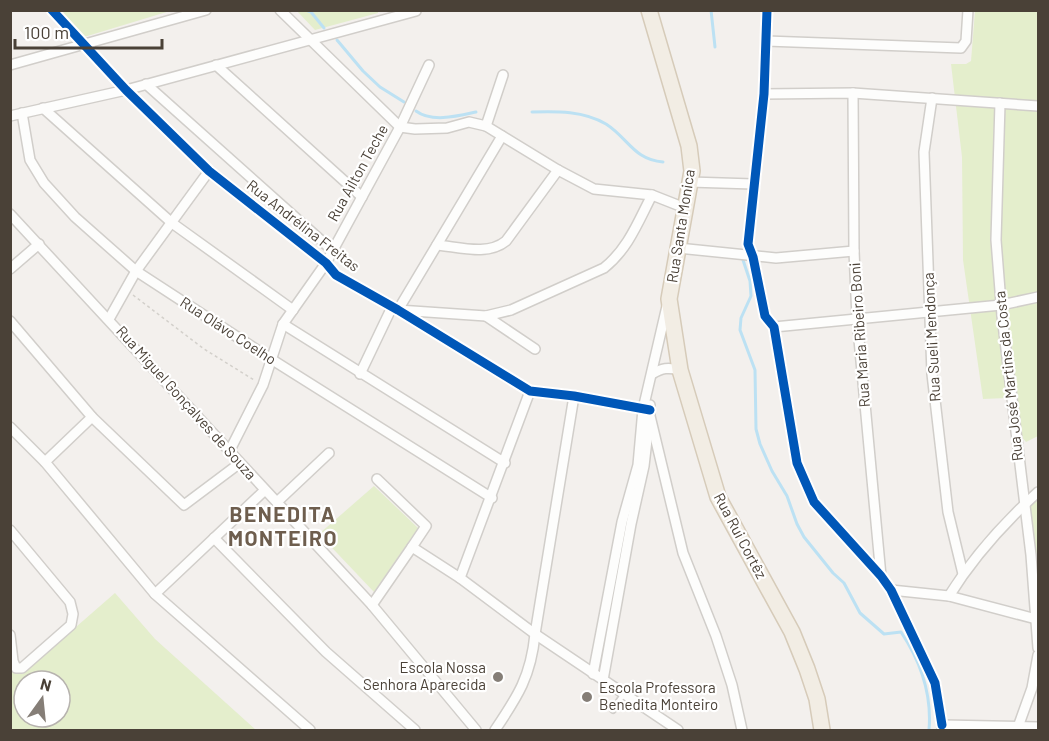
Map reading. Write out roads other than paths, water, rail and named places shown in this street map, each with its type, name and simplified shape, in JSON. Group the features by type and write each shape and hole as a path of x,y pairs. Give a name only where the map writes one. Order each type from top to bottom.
{"main road":[{"name":"Rua Santa Monica","path":"650,10 689,146 692,171 669,299"},
{"name":"Rua Rui Cortêz","path":"669,299 680,370 718,497 792,632 817,699 820,729"}],"street":[{"name":"Rua Andrélina Freitas","path":"52,10 126,90 209,171 326,263 336,275 530,391 574,396 648,412"},
{"path":"10,65 206,10"},
{"path":"280,10 400,127 447,128 469,122 486,126 594,189 651,195 685,208"},
{"path":"767,10 764,94 748,244 753,257 765,316 774,327 797,463 814,502 891,590 936,683 942,728 1038,727"},
{"path":"766,41 961,48 966,41 968,10"},
{"path":"10,116 126,90 416,11"},
{"path":"216,65 362,197"},
{"name":"Rua Ailton Teche","path":"229,452 263,385 283,324 333,251 400,127 429,65"},
{"path":"486,126 502,75"},
{"name":"Rua Andrélina Freitas","path":"146,84 333,251"},
{"path":"764,94 853,93 1038,106"},
{"name":"Rua Maria Ribeiro Boni","path":"853,93 854,251 857,318 881,576"},
{"name":"Rua Sueli Mendonça","path":"932,98 924,152 932,374 948,512 963,574"},
{"name":"Rua José Martins da Costa","path":"1000,103 996,240 1023,506 1031,555 1038,648"},
{"path":"42,108 172,223 293,310"},
{"name":"Rua Olávo Coelho","path":"22,113 30,160 44,183 75,217 136,271 492,498"},
{"path":"360,374 395,309 437,245 502,136"},
{"path":"437,245 486,250 500,246 558,170"},
{"path":"109,320 136,271 209,171"},
{"path":"690,182 753,184"},
{"path":"395,309 486,316 511,310 604,268 626,245 651,195"},
{"name":"Rua Miguel Gonçalves de Souza","path":"10,214 372,605 476,730"},
{"path":"10,269 39,244"},
{"path":"678,248 776,258 854,251"},
{"path":"774,327 1001,304 1038,297"},
{"name":"Rua Santa Monica","path":"648,412 648,391 669,299"},
{"path":"486,316 536,349"},
{"path":"10,321 92,417 184,506 240,463"},
{"path":"283,324 504,463"},
{"path":"652,374 669,367 680,370"},
{"path":"460,578 492,498 530,391"},
{"path":"495,730 518,695 533,657 574,396"},
{"path":"603,680 610,613 626,523 641,466 648,412"},
{"path":"648,412 683,553 716,636 732,685 742,730"},
{"path":"45,462 92,417"},
{"path":"10,427 45,462 155,594 310,730"},
{"path":"277,502 329,453"},
{"path":"641,466 662,468"},
{"path":"372,605 426,526 377,479"},
{"path":"155,594 264,490"},
{"path":"950,596 963,574 1038,492"},
{"path":"10,530 70,602 73,614 71,625 22,669 16,668 13,662 10,635"},
{"path":"214,538 326,652 415,730"},
{"path":"412,547 460,578 623,695 678,730"},
{"path":"891,590 950,596 1036,619"},
{"path":"593,674 610,613"},
{"path":"1018,728 1032,688 1038,655"}],"lane":[{"path":"612,710 623,695"}],"waterway":[{"path":"306,10 311,12 324,28"},
{"path":"711,10 715,47"},
{"path":"337,40 380,87 404,102"},
{"path":"416,111 422,115 437,118 476,112"},
{"path":"532,112 589,116 614,130 638,153 663,162"},
{"path":"742,257 750,281 751,296 741,318 740,330 755,370 756,429 760,444 787,496 804,537 844,583 860,613 884,634 901,632 908,643 927,691 929,730"}],"place":[{"name":"Escola Nossa Senhora Aparecida","path":"498,677"},
{"name":"Escola Professora Benedita Monteiro","path":"587,697"}],"district":[{"name":"BENEDITA MONTEIRO","path":"283,527"}]}
